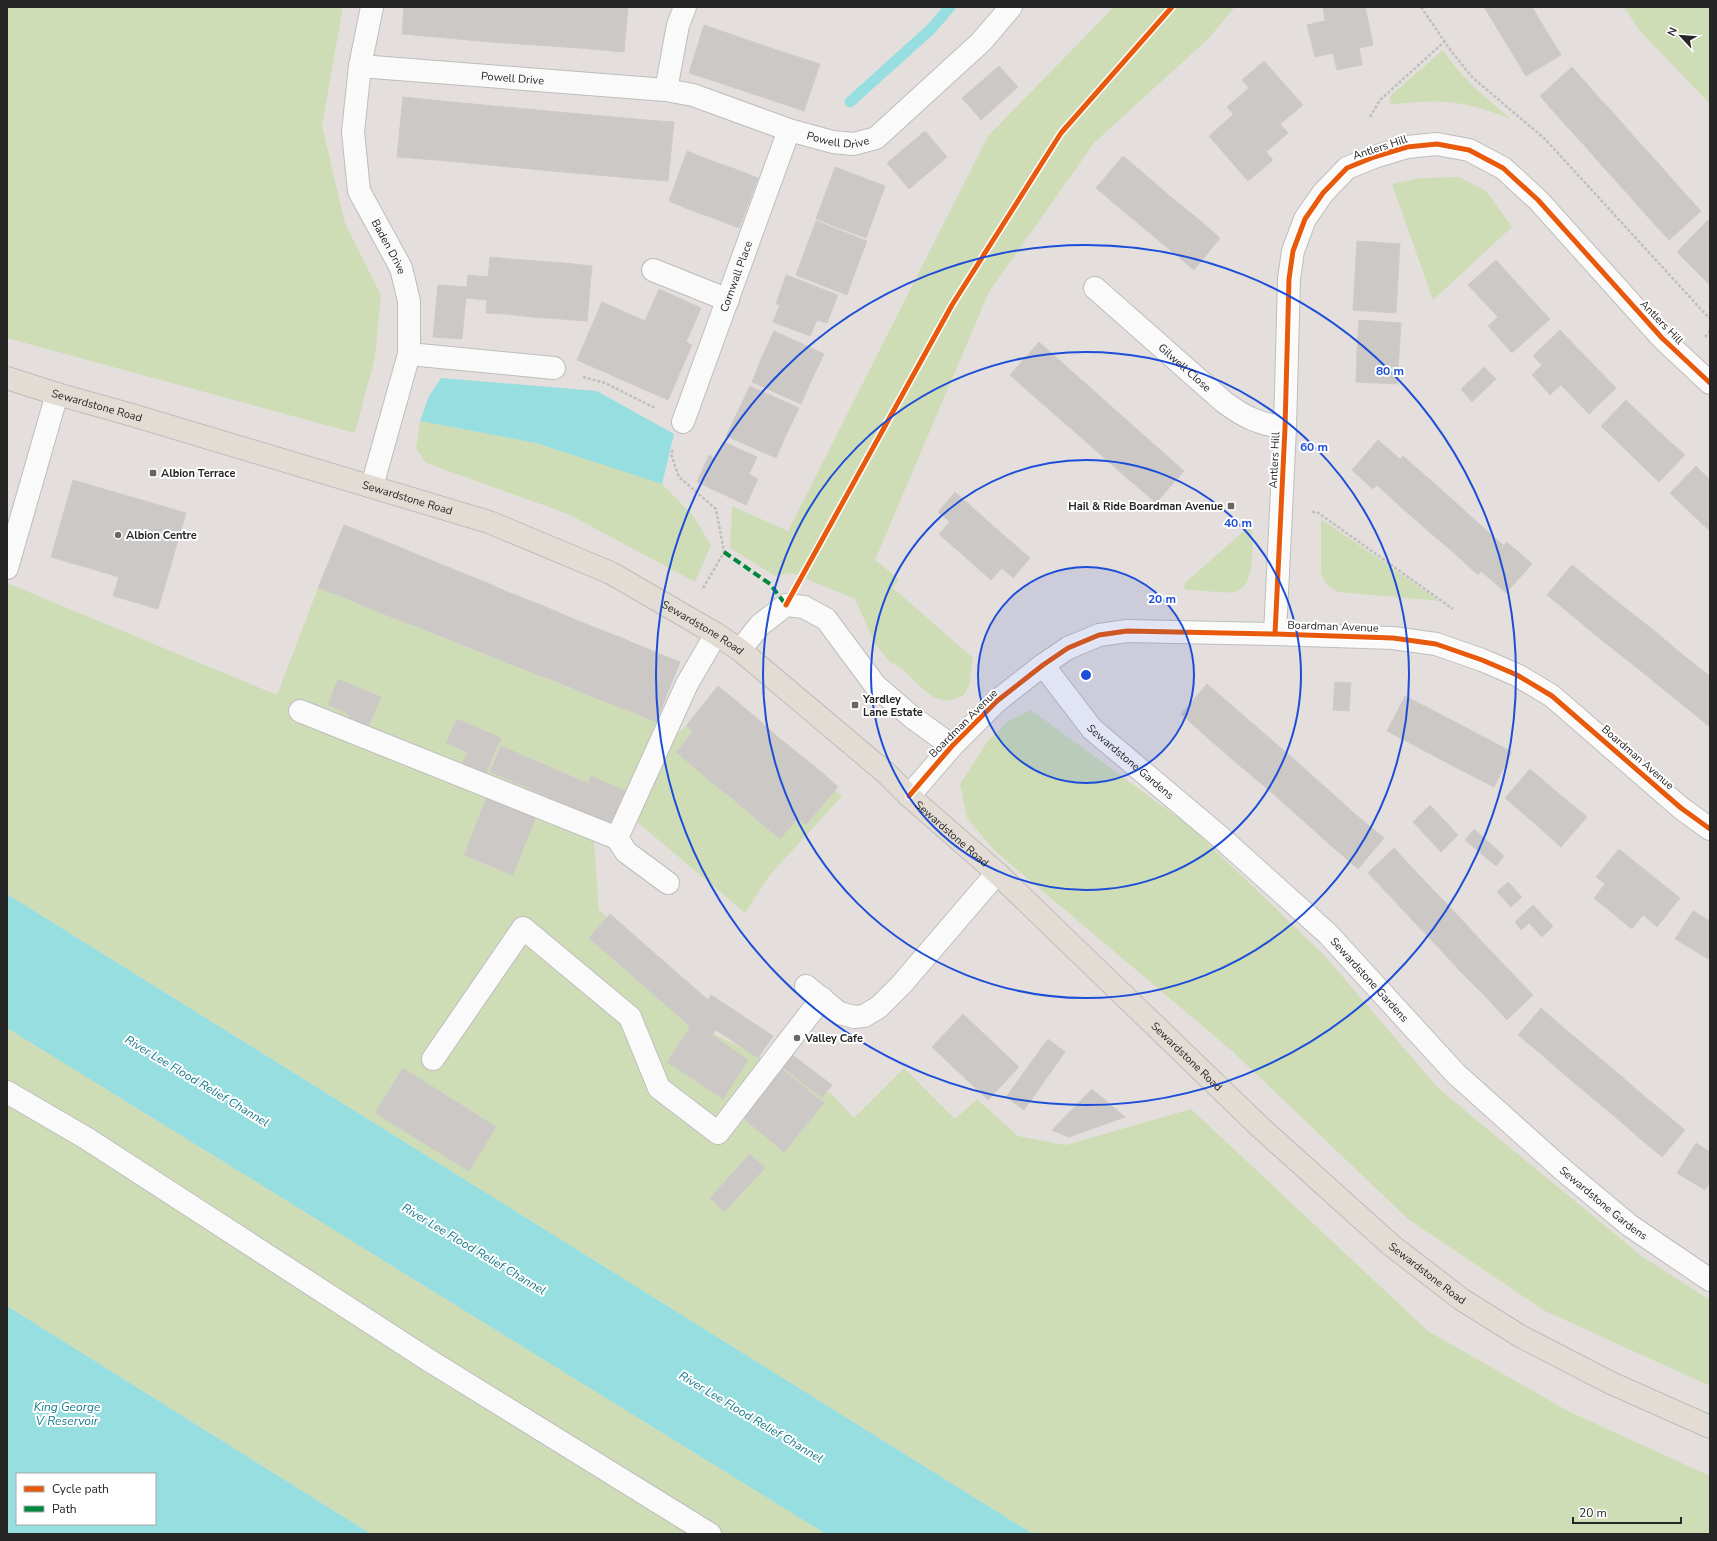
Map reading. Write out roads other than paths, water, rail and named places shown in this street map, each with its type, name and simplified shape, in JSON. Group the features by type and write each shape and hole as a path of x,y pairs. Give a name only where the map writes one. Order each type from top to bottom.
{"main road":[{"name":"Sewardstone Road","path":"7,378 489,522 611,573 716,634 740,650 886,773 909,796 997,873 1260,1127 1391,1245 1461,1299 1520,1336 1611,1383 1710,1427"}],"street":[{"name":"Baden Drive","path":"372,7 360,66 353,132 359,191 401,268 409,301 409,354 372,486"},
{"path":"666,90 678,25 685,7"},
{"name":"Powell Drive","path":"360,66 666,90 693,95 789,130 840,143 854,144 876,138 981,42 1011,7"},
{"name":"Cornwall Place","path":"683,422 789,130"},
{"name":"Antlers Hill","path":"1275,634 1286,428 1289,279 1294,251 1305,219 1323,193 1347,168 1374,157 1407,147 1437,144 1469,150 1503,168 1538,200 1662,338 1710,383"},
{"path":"653,270 728,300"},
{"name":"Gilwell Close","path":"1095,288 1224,402 1240,414 1259,423 1286,428"},
{"path":"409,354 554,368"},
{"path":"7,568 57,394"},
{"path":"740,650 760,625 786,605 804,607 826,618 875,685 912,717 952,746"},
{"name":"Boardman Avenue","path":"909,796 952,746 997,701 1043,665 1068,648 1099,635 1127,631 1393,638 1436,644 1482,660 1517,675 1552,696 1681,808 1710,830"},
{"path":"617,838 687,684 716,634"},
{"name":"Sewardstone Gardens","path":"1043,665 1092,729 1219,836 1328,934 1456,1074 1562,1169 1629,1225 1710,1280"},
{"path":"300,711 617,838 626,852 668,883"},
{"path":"433,1059 523,928 630,1018 659,1088 718,1133 814,992 839,1013 854,1017 864,1016 879,1007 906,980 997,873"},
{"path":"7,1092 86,1138 430,1361 710,1534"}],"water":[{"path":"441,378 597,391 674,434 662,484 536,443 420,421 429,396"},
{"name":"River Lee Flood Relief Channel","path":"7,894 1033,1534 826,1534 7,1028"},
{"name":"King George V Reservoir","path":"7,1306 371,1534 7,1534"}],"waterway":[{"path":"850,102 931,29 950,7"}],"place":[{"name":"Albion Terrace","path":"153,473"},
{"name":"Hail & Ride Boardman Avenue","path":"1231,506"},
{"name":"Albion Centre","path":"118,535"},
{"name":"Yardley Lane Estate","path":"855,705"},
{"name":"Valley Cafe","path":"797,1038"}]}
